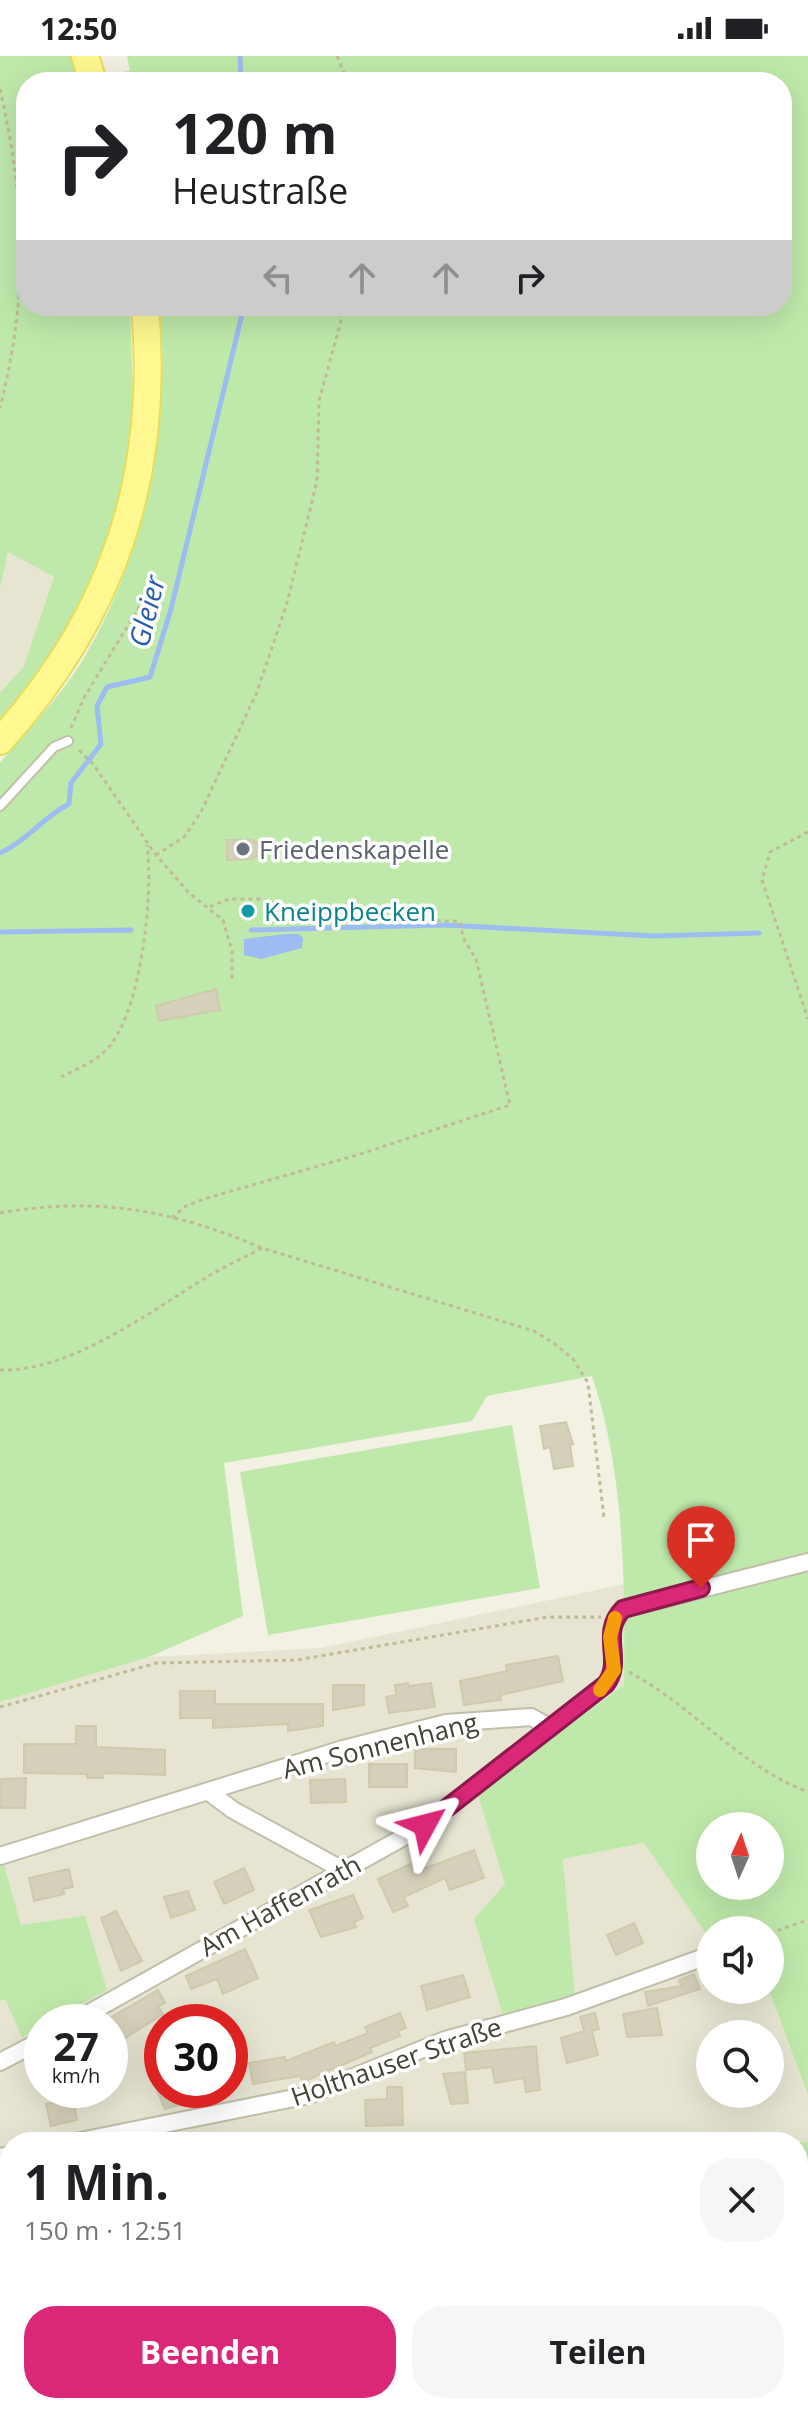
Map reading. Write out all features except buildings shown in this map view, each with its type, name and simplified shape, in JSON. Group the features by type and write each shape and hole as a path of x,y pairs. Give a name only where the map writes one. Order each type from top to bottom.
{"main road":[{"path":"0,741 46,687 78,637 103,590 123,537 144,437 148,381 145,316"}],"street":[{"path":"615,1664 610,1637 620,1612 808,1562"},
{"name":"Am Haffenrath","path":"105,2004 341,1869 425,1825 606,1684 615,1664"},
{"name":"Am Sonnenhang","path":"0,1856 361,1743 463,1719 531,1717 551,1728"},
{"path":"209,1792 233,1810 341,1869"},
{"name":"Holthauser Straße","path":"125,2132 309,2095 427,2046 566,2007 696,1960"},
{"path":"0,2062 24,2049"}],"lane":[{"path":"0,806 54,747 68,741"}],"path":[{"path":"0,89 16,170"},
{"path":"0,408 18,316"},
{"path":"156,855 184,837 201,812 274,648 317,481 319,401 342,316"},
{"path":"68,741 85,696 141,604"},
{"path":"86,755 156,855 189,893 209,907 226,927 232,951 232,982"},
{"path":"808,832 770,852 762,880 808,1019"},
{"path":"61,1077 103,1053 125,1024 145,934 150,871 147,841"},
{"path":"172,1218 186,1206 207,1198 357,1155 510,1105 476,959 464,939 459,921 322,920 262,899 229,899 209,907"},
{"path":"0,1213 75,1203 117,1206 172,1218 222,1231 262,1248 534,1331 573,1359 588,1383 604,1518"},
{"path":"0,1370 32,1366 74,1353 126,1330 209,1275 262,1248"},
{"path":"0,1707 157,1663 297,1660 548,1617 620,1612"},
{"path":"615,1664 648,1682 748,1760 808,1792"},
{"path":"784,1928 808,1920"}],"shaded area":[{"path":"8,551 54,577 23,668 0,692 0,589"},
{"path":"625,1584 624,1685 477,1792 506,1884 575,1995 563,1859 644,1843 696,1918 696,2004 774,2004 780,2020 696,2020 696,2108 784,2108 784,2030 808,2095 808,2132 0,2132 0,1702 149,1657 321,1648"}],"green space":[{"path":"0,56 71,56 76,72 16,72 16,316 130,316 133,402 124,477 100,560 56,649 0,723 0,692 23,668 54,577 8,552 0,589"},
{"path":"127,56 808,56 808,2095 784,2030 784,2020 780,2020 774,2004 784,2004 784,1916 696,1916 696,1919 644,1843 563,1859 575,1995 503,2015 474,1919 505,1884 477,1792 624,1685 623,1568 617,1490 603,1413 592,1376 487,1396 472,1421 224,1463 243,1616 149,1657 0,1702 0,763 53,702 81,663 122,580 149,491 157,445 161,399 160,316 792,316 792,72 124,72 130,70"},
{"path":"512,1425 540,1588 268,1635 240,1472"},
{"path":"4,1865 21,1925 85,1916 107,1990 82,2004 24,2004 22,2037 5,1999 0,2001 0,1866"}],"water":[{"path":"299,934 303,938 302,948 261,959 244,955 244,939"}],"waterway":[{"name":"Gleier","path":"240,56 241,72"},
{"name":"Gleier","path":"0,853 69,804 71,783 101,744 97,706 107,687 150,677 171,609 242,316"},
{"path":"251,930 445,925 653,936 759,933"},
{"path":"0,932 131,930"}],"slow traffic":[{"path":"600,1690 614,1670 610,1637 615,1618"}],"place":[{"name":"Friedenskapelle","path":"243,849"},
{"name":"Kneippbecken","path":"248,911"}],"route":[{"path":"425,1825 606,1684 615,1664 610,1646 611,1626 623,1609 701,1588"}]}
